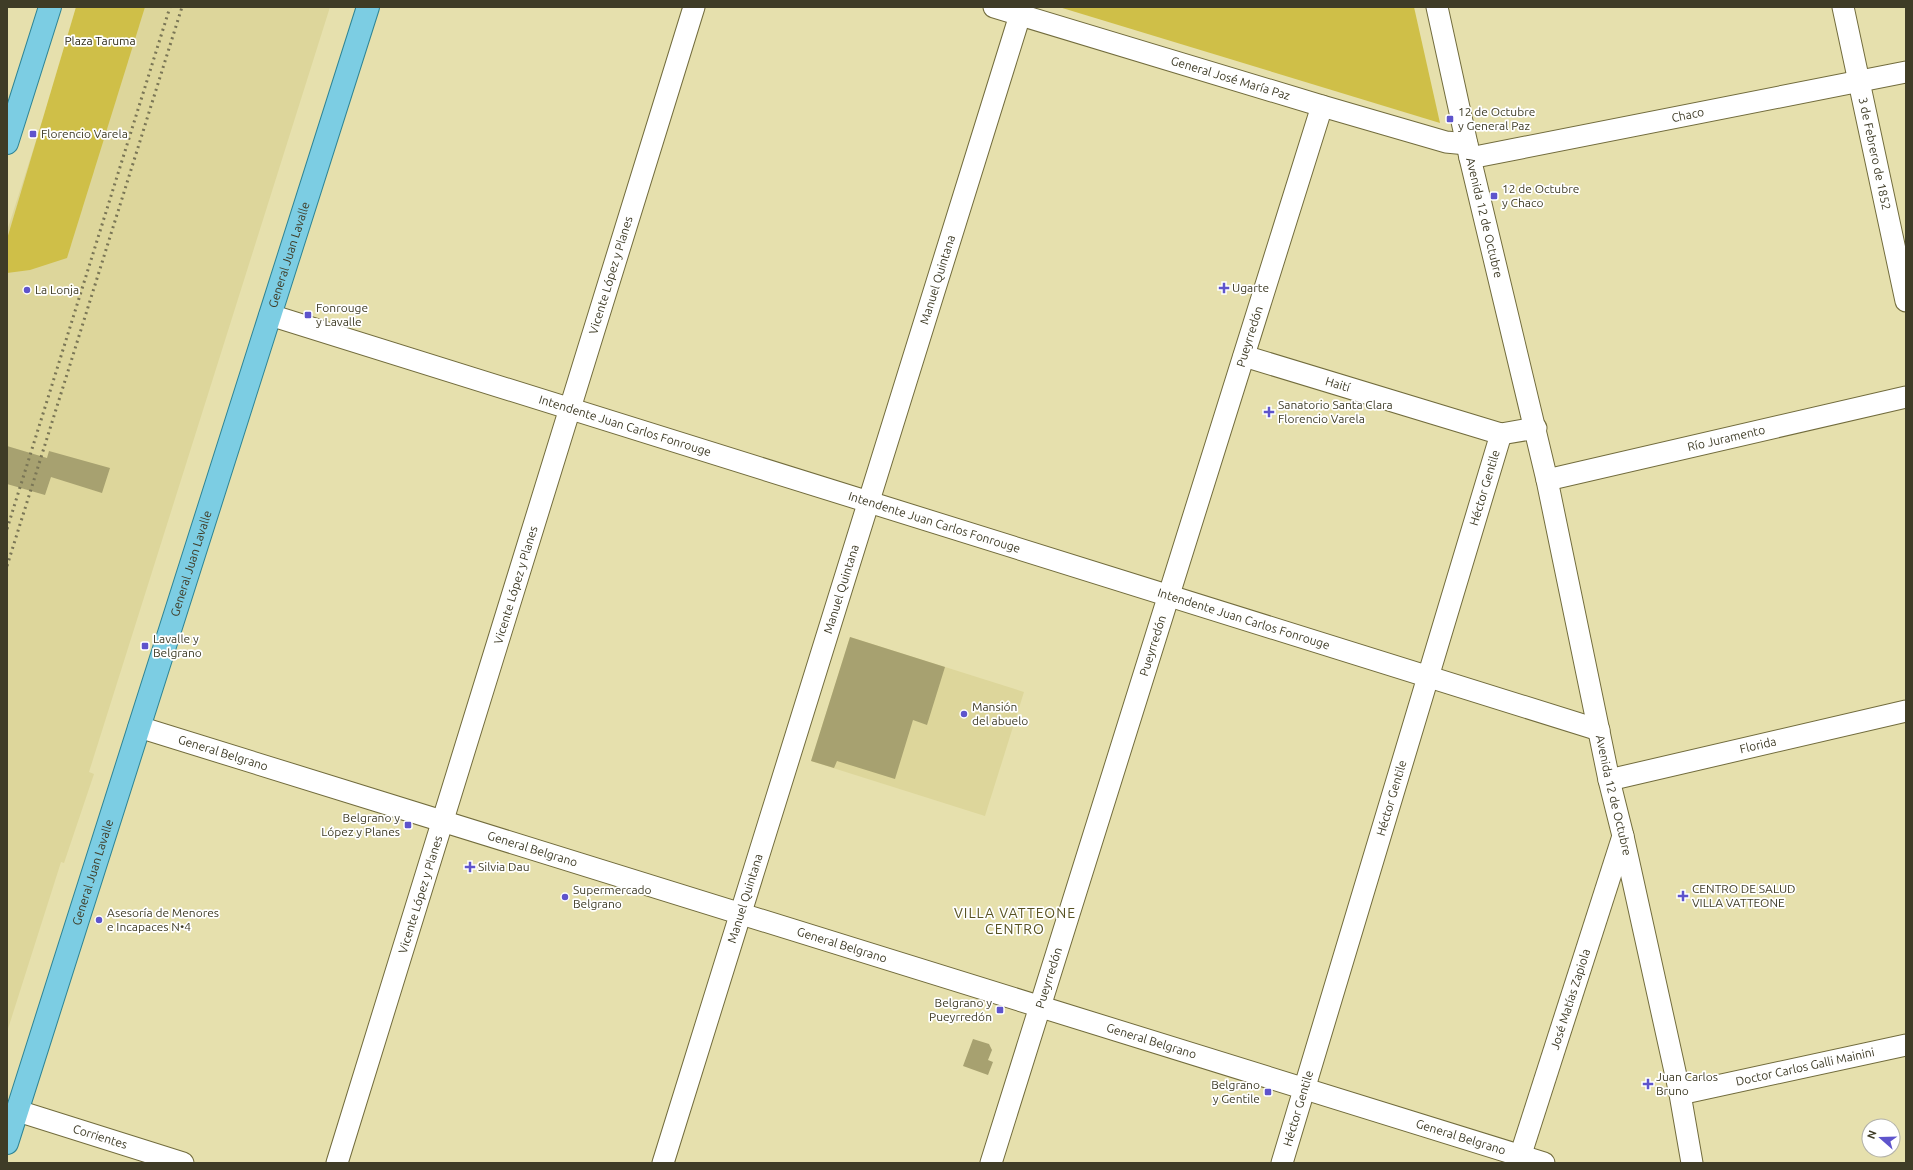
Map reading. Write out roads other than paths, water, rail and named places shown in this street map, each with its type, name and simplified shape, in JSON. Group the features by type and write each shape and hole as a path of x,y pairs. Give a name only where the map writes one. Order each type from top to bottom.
{"main road":[{"path":"7,143 50,7"},
{"name":"General Juan Lavalle","path":"7,1143 368,7"}],"street":[{"name":"Vicente López y Planes","path":"336,1163 444,821 569,409 694,7"},
{"name":"General José María Paz","path":"994,7 1446,142 1469,151"},
{"name":"Avenida 12 de Octubre","path":"1437,7 1469,151 1536,428 1609,780 1623,836 1680,1094 1692,1163"},
{"name":"3 de Febrero de 1852","path":"1843,7 1906,301"},
{"name":"Manuel Quintana","path":"663,1163 1020,15"},
{"name":"Chaco","path":"1469,151 1859,82 1906,72"},
{"name":"Pueyrredón","path":"991,1163 1322,106"},
{"name":"Intendente Juan Carlos Fonrouge","path":"270,315 868,503 1599,730"},
{"name":"Haití","path":"1244,356 1502,434"},
{"name":"Río Juramento","path":"1547,480 1906,397"},
{"path":"1502,434 1536,428"},
{"name":"Héctor Gentile","path":"1282,1163 1502,434"},
{"name":"Florida","path":"1609,780 1906,711"},
{"name":"General Belgrano","path":"139,727 1040,1006 1305,1089 1519,1159 1544,1163"},
{"name":"José Matías Zapiola","path":"1519,1159 1623,836"},
{"name":"Doctor Carlos Galli Mainini","path":"1680,1094 1906,1044"},
{"name":"Corrientes","path":"18,1111 183,1163"}],"railway":[{"path":"7,529 170,7"},
{"path":"7,566 182,7"}],"place":[{"name":"12 de Octubre y General Paz","path":"1450,119"},
{"name":"Florencio Varela","path":"33,134"},
{"name":"12 de Octubre y Chaco","path":"1494,196"},
{"name":"Ugarte","path":"1224,288"},
{"name":"La Lonja","path":"27,290"},
{"name":"Fonrouge y Lavalle","path":"308,315"},
{"name":"Sanatorio Santa Clara Florencio Varela","path":"1269,412"},
{"name":"Lavalle y Belgrano","path":"145,646"},
{"name":"Mansión del abuelo","path":"964,714"},
{"name":"Belgrano y López y Planes","path":"408,825"},
{"name":"Silvia Dau","path":"470,867"},
{"name":"CENTRO DE SALUD VILLA VATTEONE","path":"1683,896"},
{"name":"Supermercado Belgrano","path":"565,897"},
{"name":"Asesoría de Menores e Incapaces N•4","path":"99,920"},
{"name":"Belgrano y Pueyrredón","path":"1000,1010"},
{"name":"Juan Carlos Bruno","path":"1648,1084"},
{"name":"Belgrano y Gentile","path":"1268,1092"}],"district":[{"name":"VILLA VATTEONE CENTRO","path":"1015,922"}],"park label":[{"name":"Plaza Taruma","path":"100,41"}]}
